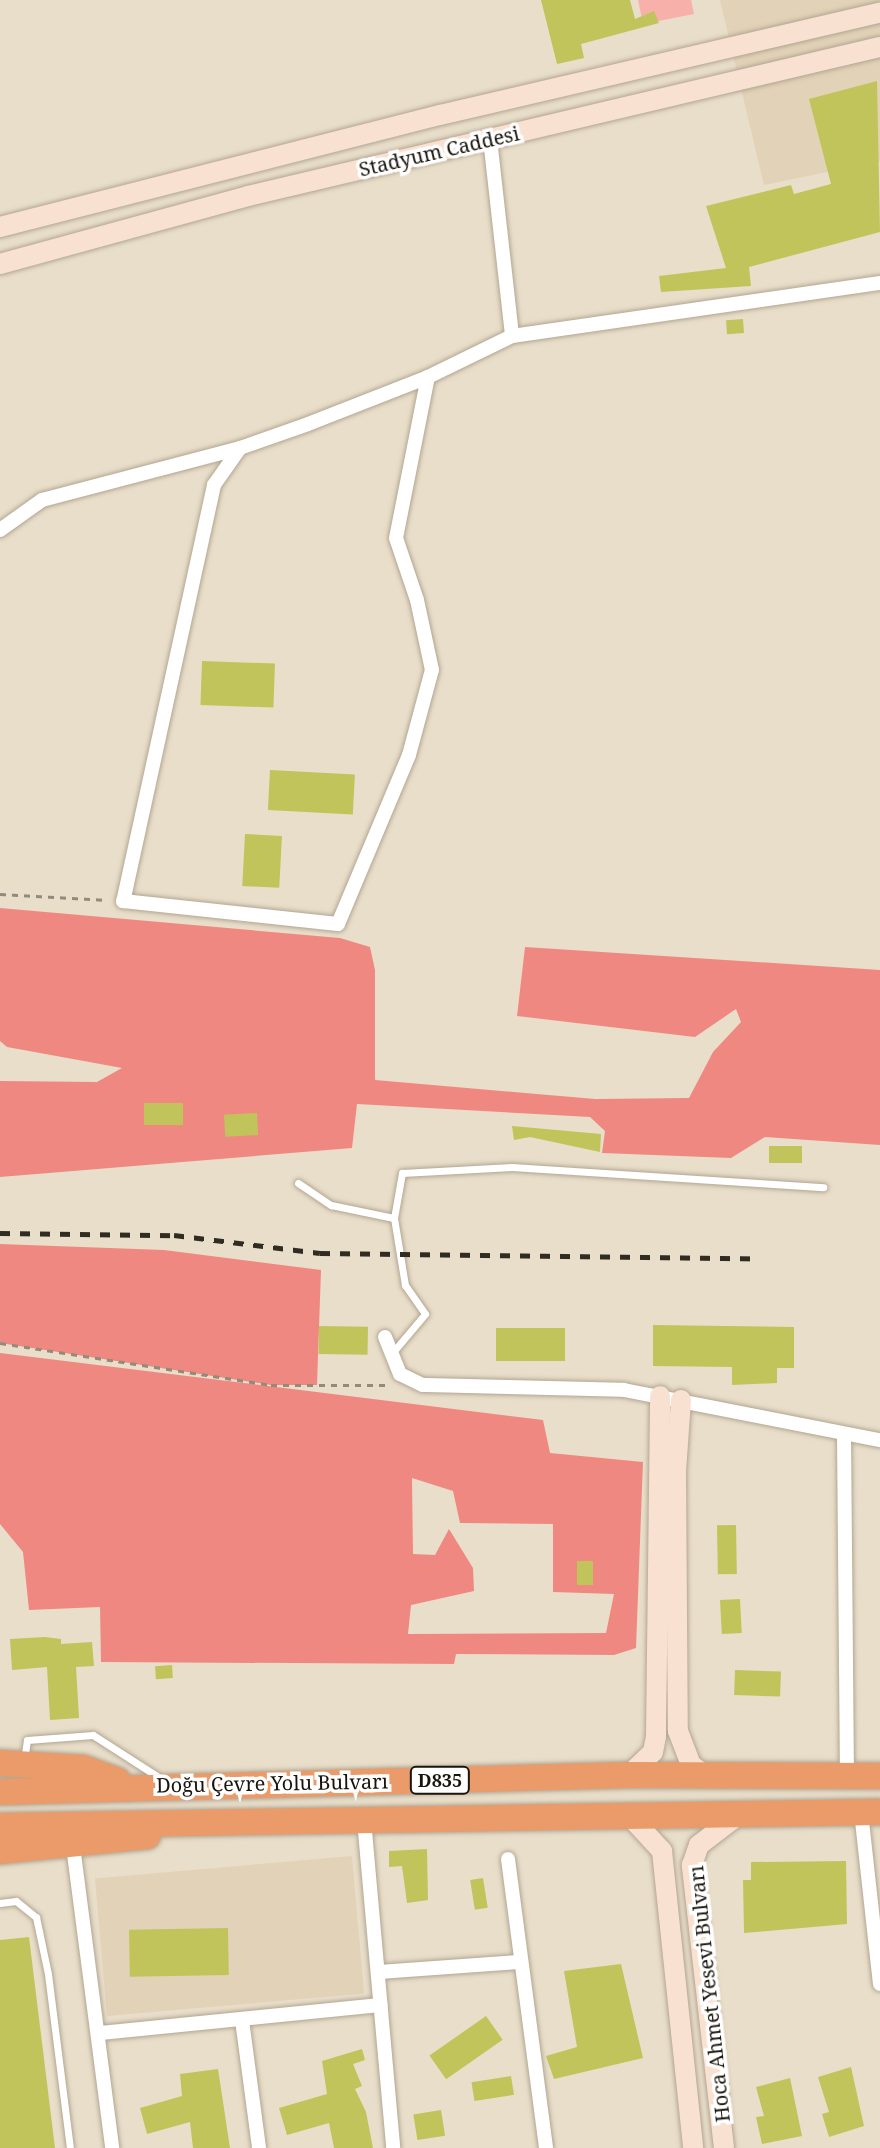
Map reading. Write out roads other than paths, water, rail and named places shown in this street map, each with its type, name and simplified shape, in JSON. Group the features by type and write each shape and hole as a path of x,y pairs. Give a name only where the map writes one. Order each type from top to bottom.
{"highway":[{"path":"12,1763 83,1768 128,1786"},
{"name":"Doğu Çevre Yolu Bulvarı","path":"0,1792 128,1786 629,1775 880,1776"},
{"name":"Doğu Çevre Yolu Bulvarı","path":"0,1826 627,1813 870,1812"},
{"path":"0,1851 131,1840 177,1823"}],"main road":[{"name":"Stadyum Caddesi","path":"0,227 440,115 880,13"},
{"name":"Stadyum Caddesi","path":"0,264 248,196 880,47"},
{"path":"629,1775 653,1752 656,1736 660,1396"},
{"path":"681,1400 676,1472 678,1731 691,1765 704,1774"},
{"name":"Hoca Ahmet Yesevi Bulvarı","path":"627,1813 662,1851 693,2148"},
{"name":"Hoca Ahmet Yesevi Bulvarı","path":"724,2148 692,1865 699,1845 741,1813"}],"street":[{"path":"490,139 512,336"},
{"path":"0,530 42,500 240,448 428,377 512,336 880,283"},
{"path":"240,448 214,485 123,901 338,924 409,755 432,670 417,600 396,538 428,377"},
{"path":"385,1337 389,1356 400,1374 423,1385 624,1390 880,1440"},
{"path":"844,1434 847,1776"},
{"path":"870,1812 880,1975"},
{"path":"364,1820 393,2148"},
{"path":"73,1846 100,2033 112,2148"},
{"path":"508,1859 519,1962 546,2148"},
{"path":"379,1972 519,1962"},
{"path":"100,2033 381,2005"},
{"path":"242,2020 259,2148"}],"lane":[{"path":"389,1356 425,1314 405,1285 394,1218 402,1173 512,1167 823,1187"},
{"path":"298,1183 331,1205 394,1218"},
{"path":"12,1763 27,1740 93,1735 172,1786"},
{"path":"0,1903 16,1901 36,1917 48,1974 70,2148"}],"railway":[{"path":"0,1233 174,1235 320,1253 760,1258"}]}
